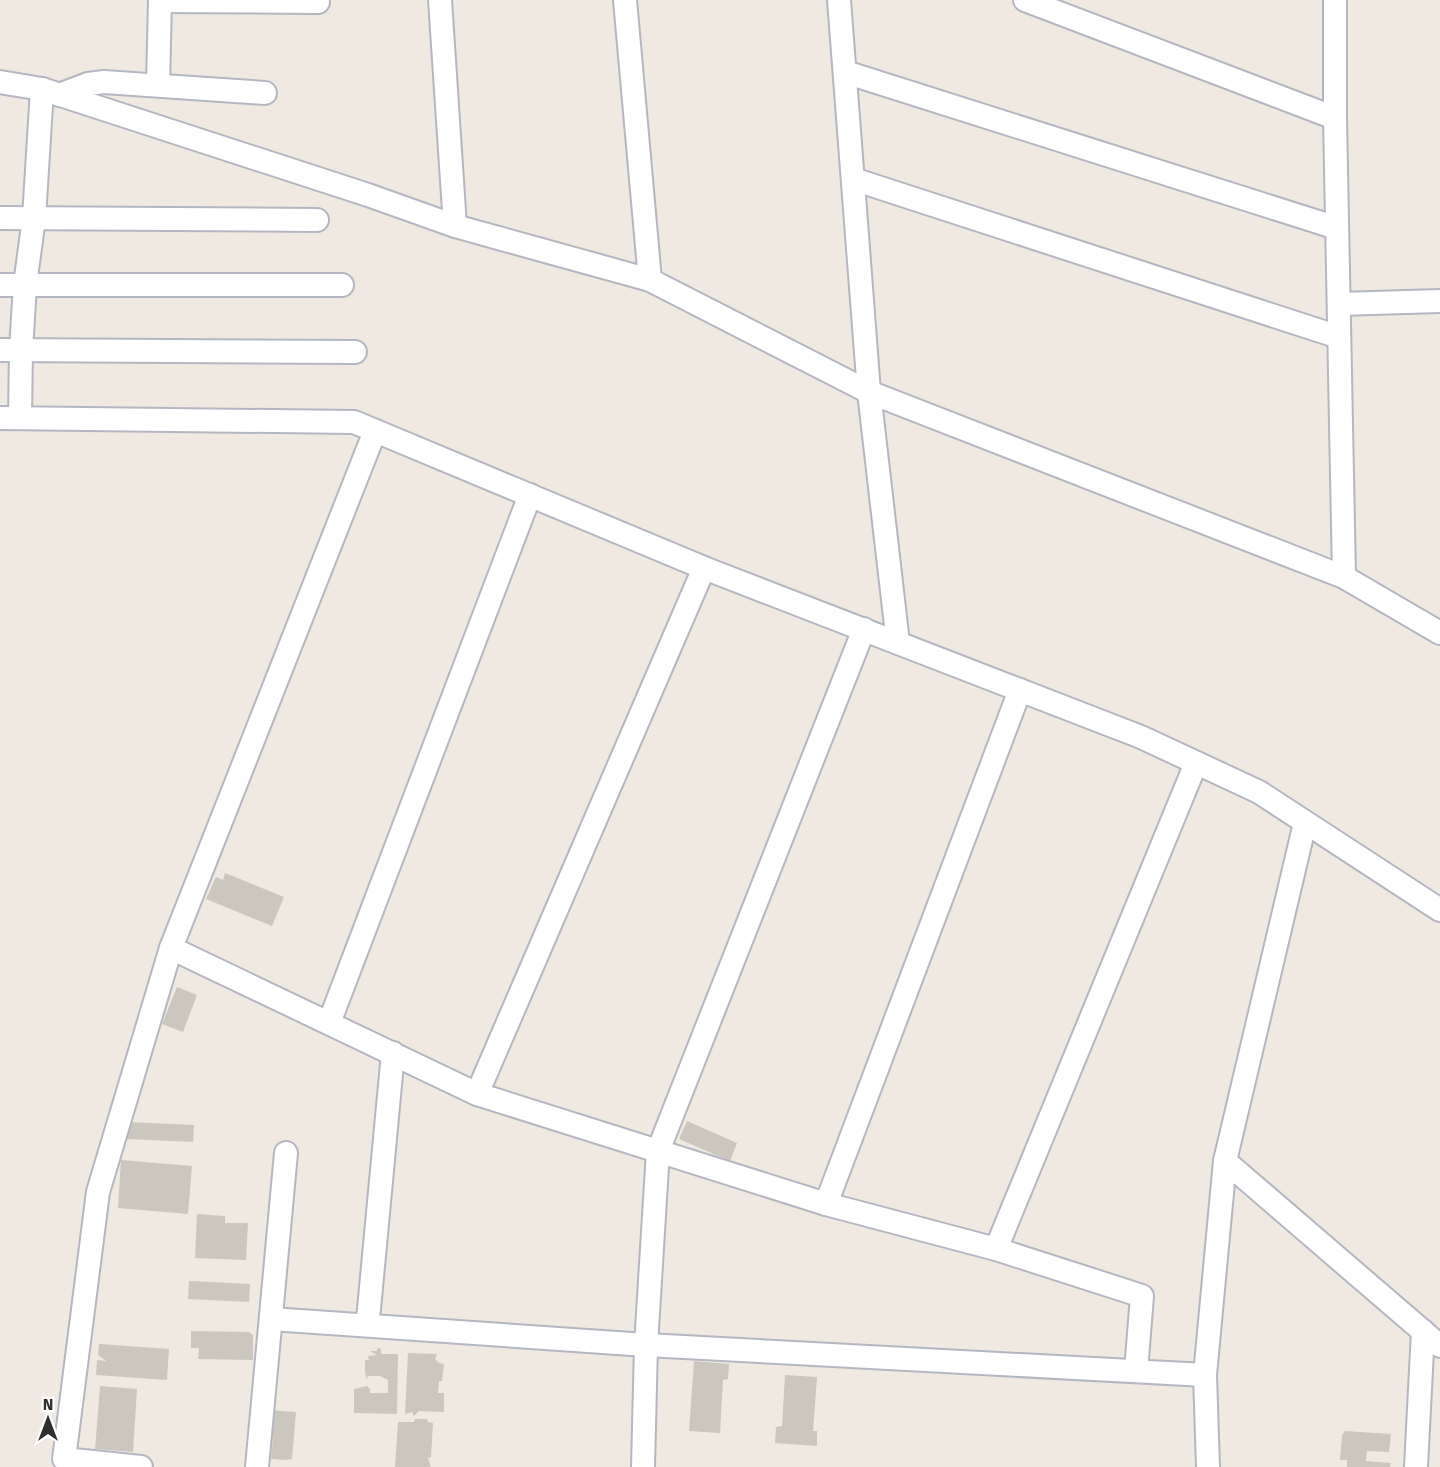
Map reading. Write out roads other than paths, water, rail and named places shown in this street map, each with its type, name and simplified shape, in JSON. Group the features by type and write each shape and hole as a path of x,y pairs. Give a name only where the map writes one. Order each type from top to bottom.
{"street":[{"path":"440,0 455,226"},
{"path":"625,0 650,280"},
{"path":"839,0 869,392 898,643"},
{"path":"1025,0 1335,118"},
{"path":"1335,0 1335,118 1344,577"},
{"path":"158,85 160,1 318,2"},
{"path":"845,72 1337,228"},
{"path":"0,82 51,92 368,195 455,226 650,280 869,392 1344,577 1440,633"},
{"path":"51,92 104,82 265,93"},
{"path":"51,92 25,285 10,350 10,418 354,422 704,568 1142,736 1258,792 1440,910"},
{"path":"853,178 1339,337"},
{"path":"0,218 317,220"},
{"path":"0,285 342,285"},
{"path":"1339,304 1440,301"},
{"path":"10,350 355,352"},
{"path":"141,1467 64,1459 98,1192 171,948 375,430"},
{"path":"329,1023 530,495"},
{"path":"477,1094 704,568"},
{"path":"644,1467 646,1345 658,1150 864,630"},
{"path":"826,1204 1020,690"},
{"path":"996,1249 1196,763"},
{"path":"1208,1467 1205,1375 1225,1161 1305,823"},
{"path":"171,948 477,1094 826,1204 996,1249 1142,1296 1136,1371"},
{"path":"367,1325 393,1053"},
{"path":"257,1467 286,1153"},
{"path":"1225,1161 1432,1339 1416,1467"},
{"path":"271,1319 646,1345 1205,1375"}]}
